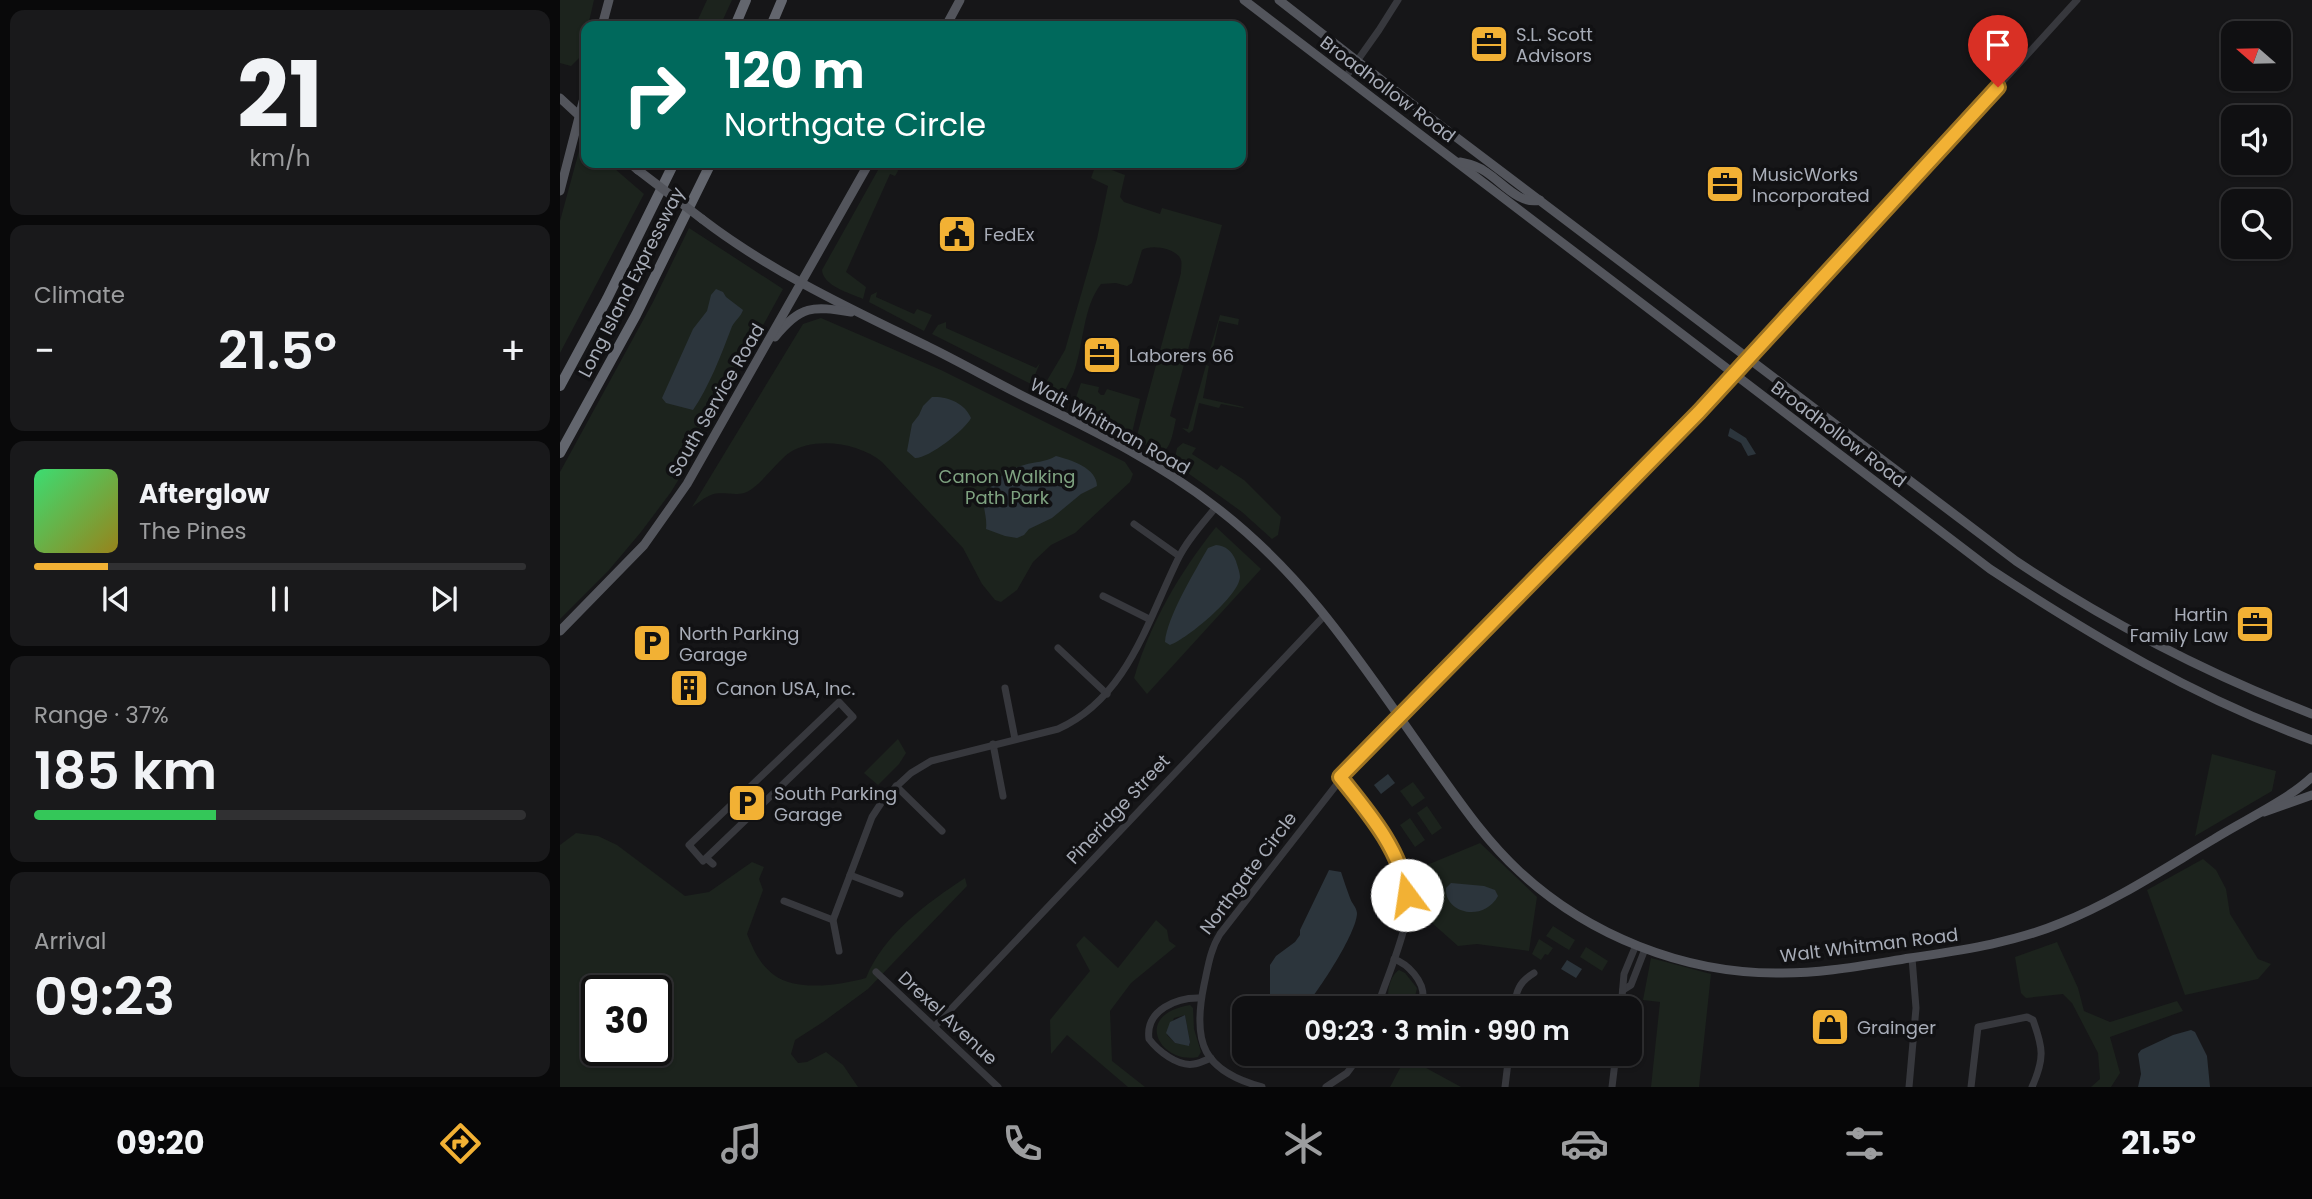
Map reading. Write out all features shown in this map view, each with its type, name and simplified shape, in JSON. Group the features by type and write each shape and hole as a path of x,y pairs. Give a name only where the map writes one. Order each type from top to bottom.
{"highway":[{"path":"737,21 746,0"},
{"path":"773,21 782,0"},
{"name":"Long Island Expressway","path":"560,386 607,299 672,168"},
{"name":"Long Island Expressway","path":"560,453 636,315 709,168"}],"main road":[{"path":"603,21 609,0"},
{"path":"949,21 960,0"},
{"name":"Broadhollow Road","path":"1244,0 1990,569 2114,648 2176,681 2312,740"},
{"name":"Broadhollow Road","path":"1279,0 1979,534 2063,593 2179,656 2312,714"},
{"path":"560,98 581,117"},
{"path":"560,191 581,125"},
{"path":"1458,161 1473,164 1524,199 1541,200"},
{"name":"Walt Whitman Road","path":"636,168 737,244 800,282 1085,426 1161,469 1216,507 1248,532 1286,569 1325,615 1358,657 1485,836 1518,871 1581,918 1640,947 1709,967 1768,973 1811,972 1912,958 2027,936 2070,920 2113,897 2255,814 2312,777"},
{"name":"South Service Road","path":"560,631 615,577 657,527 709,449 866,168"},
{"path":"761,354 788,320 797,313 814,307 860,313"},
{"path":"2255,814 2312,795"}],"street":[{"path":"1345,78 1398,0"},
{"name":"Northgate Circle","path":"1211,1058 1198,1028 1209,956 1220,934 1340,777 1734,374 2077,0"},
{"path":"839,951 833,920 872,817 885,797 911,773 931,761 1058,729 1096,707 1119,680 1179,556 1216,507"},
{"path":"1134,524 1179,556"},
{"path":"1103,596 1149,619"},
{"name":"Pineridge Street","path":"935,1026 1325,615"},
{"path":"1058,648 1107,694"},
{"path":"1005,688 1016,739"},
{"path":"839,702 853,718 709,861 703,861 689,845 839,702"},
{"path":"993,744 1003,796"},
{"path":"1340,777 1393,850 1405,880 1405,923 1381,996"},
{"path":"896,786 943,831"},
{"path":"850,875 900,894"},
{"path":"784,901 833,920"},
{"path":"1622,996 1624,974 1640,947"},
{"path":"1909,1087 1916,1008 1912,958"},
{"path":"1394,959 1402,961 1411,971 1422,986 1423,996"},
{"name":"Drexel Avenue","path":"876,972 998,1087"},
{"path":"1516,996 1523,980 1534,973"},
{"path":"1201,998 1178,1001 1163,1008 1151,1021 1149,1039 1162,1052 1185,1064 1211,1058 1223,1071 1262,1087"},
{"path":"1971,1087 1978,1027 2027,1017 2034,1020 2043,1047 2042,1061 2032,1087"},
{"path":"1326,1087 1348,1073 1353,1066"},
{"path":"1505,1087 1508,1066"},
{"path":"1612,1087 1613,1066"}],"green space":[{"path":"560,0 594,0 589,21 581,21 581,56 571,66 560,63"},
{"path":"707,0 732,0 722,21 697,21"},
{"path":"581,150 581,168 614,168 644,194 560,353 560,221"},
{"path":"879,168 897,168 895,176 890,174 846,272 866,287 863,299 832,285 822,270"},
{"path":"1095,168 1107,168 1125,175 1120,197 1124,202 1160,214 1162,208 1222,225 1170,416 1176,419 1173,434 1167,448 1160,454 1136,439 1181,273 1181,260 1174,253 1163,248 1146,248 1142,250 1132,283 1127,286 1116,283 1101,284 1087,314 1075,369 1061,399 1042,389 1065,350 1097,239 1108,186 1091,178"},
{"path":"689,228 783,289 699,442 694,439 685,455 685,469 671,492 609,570 560,619 560,472 653,302"},
{"path":"877,292 876,297 914,314 917,309 932,315 924,331 869,302 871,295"},
{"path":"1220,315 1239,319 1238,325 1219,321 1212,353 1209,353"},
{"name":"Canon Walking Path Park","path":"821,318 941,370 1125,462 1133,474 1130,482 1075,533 1051,545 1033,562 1017,590 1001,602 995,600 982,584 963,548 882,462 849,446 824,443 800,448 784,457 749,491 711,495 692,507 803,324"},
{"path":"946,322 946,328 1036,368 1040,363 1031,384 932,334 938,325"},
{"path":"1206,365 1209,366 1203,398 1244,407 1221,404 1219,408 1199,403 1193,430 1189,433 1182,428 1188,429"},
{"path":"1081,383 1099,387 1098,392 1101,395 1104,395 1107,389 1140,399 1131,437 1073,406"},
{"path":"1183,443 1196,448 1192,454 1217,470 1221,465 1244,480 1281,517 1278,535 1272,539 1242,512 1174,463 1177,448"},
{"path":"1216,527 1261,569 1147,694 1134,678 1148,638 1178,580"},
{"path":"898,739 906,753 878,785 864,773"},
{"path":"2212,754 2276,771 2272,791 2195,836"},
{"path":"1413,782 1425,798 1412,807 1400,791"},
{"path":"1427,806 1442,828 1432,835 1417,813"},
{"path":"1410,818 1425,840 1415,847 1400,825"},
{"path":"576,833 598,836 617,845 685,896 709,892 752,862 764,867 759,879 763,890 747,934 769,971 794,984 832,985 866,978 883,948 895,934 936,898 965,878 967,886 868,989 795,1040 791,1054 798,1063 807,1062 826,1052 843,1065 858,1087 560,1087 560,845"},
{"path":"1480,843 1537,897 1529,951 1477,944 1458,946 1414,907 1410,872"},
{"path":"2203,859 2216,870 2226,889 2230,914 2258,959 2271,964 2258,979 2185,995 2147,890"},
{"path":"1156,920 1167,930 1169,941 1176,946 1131,983 1110,1011 1112,1061 1145,1087 1128,1087 1067,1035 1051,1054 1050,1020 1090,971 1076,945 1084,936 1118,968"},
{"path":"1553,926 1575,940 1569,950 1546,936"},
{"path":"1539,939 1553,948 1541,960 1532,954"},
{"path":"2057,942 2078,988 2084,1011 2110,1022 2177,1001 2183,1011 2110,1037 2120,1073 2111,1087 2091,1087 2100,1079 2098,1053 2072,1003 2063,994 2026,998 2021,993 2015,957"},
{"path":"1586,947 1608,961 1602,971 1580,957"},
{"path":"1651,958 1711,974 1699,1087 1651,1087 1660,1002 1643,1000"},
{"path":"1399,970 1405,973 1417,988 1415,996 1388,996 1394,976"},
{"path":"1190,1005 1193,1008 1194,1029 1201,1052 1198,1057 1173,1054 1158,1038 1157,1028 1161,1018 1172,1010","holes":["1185,1015 1190,1045 1175,1043 1167,1035 1174,1018"]},
{"path":"1401,1066 1422,1066 1461,1087 1390,1087"}],"shaded area":[{"path":"716,289 743,310 742,313 732,326 719,360 693,410 666,403 662,398 693,329 707,311 711,295"},
{"path":"932,397 955,402 964,408 971,418 946,443 915,458 907,451 912,424"},
{"path":"1730,428 1746,438 1756,454 1748,456 1741,443 1728,436"},
{"path":"1056,456 1088,470 1093,474 1097,486 1081,494 1052,518 1017,538 986,529 985,499 997,480 1017,467"},
{"path":"1216,545 1226,548 1234,557 1240,575 1237,585 1211,616 1188,635 1170,645 1165,642 1176,607 1208,548"},
{"path":"1388,774 1395,783 1381,794 1374,785"},
{"path":"1329,870 1341,872 1357,913 1344,948 1313,996 1270,996 1270,965 1276,956 1295,942"},
{"path":"1451,883 1484,886 1495,890 1498,896 1483,910 1474,912 1458,909 1447,897 1446,888"},
{"path":"1567,960 1582,969 1576,978 1561,969"},
{"path":"1185,1015 1189,1046 1175,1043 1166,1033 1170,1022"},
{"path":"2191,1030 2195,1032 2207,1056 2210,1087 2138,1087 2141,1074 2138,1054 2141,1050"}],"place":[{"name":"S.L. Scott Advisors","path":"1489,44"},
{"name":"MusicWorks Incorporated","path":"1725,184"},
{"name":"FedEx","path":"957,234"},
{"name":"Laborers 66","path":"1102,355"},
{"name":"Hartin Family Law","path":"2255,624"},
{"name":"North Parking Garage","path":"652,643"},
{"name":"Canon USA, Inc.","path":"689,688"},
{"name":"South Parking Garage","path":"747,803"},
{"name":"Grainger","path":"1830,1027"}],"route":[{"path":"1407,895 1405,880 1393,850 1340,777 1699,412 1998,87"}]}
